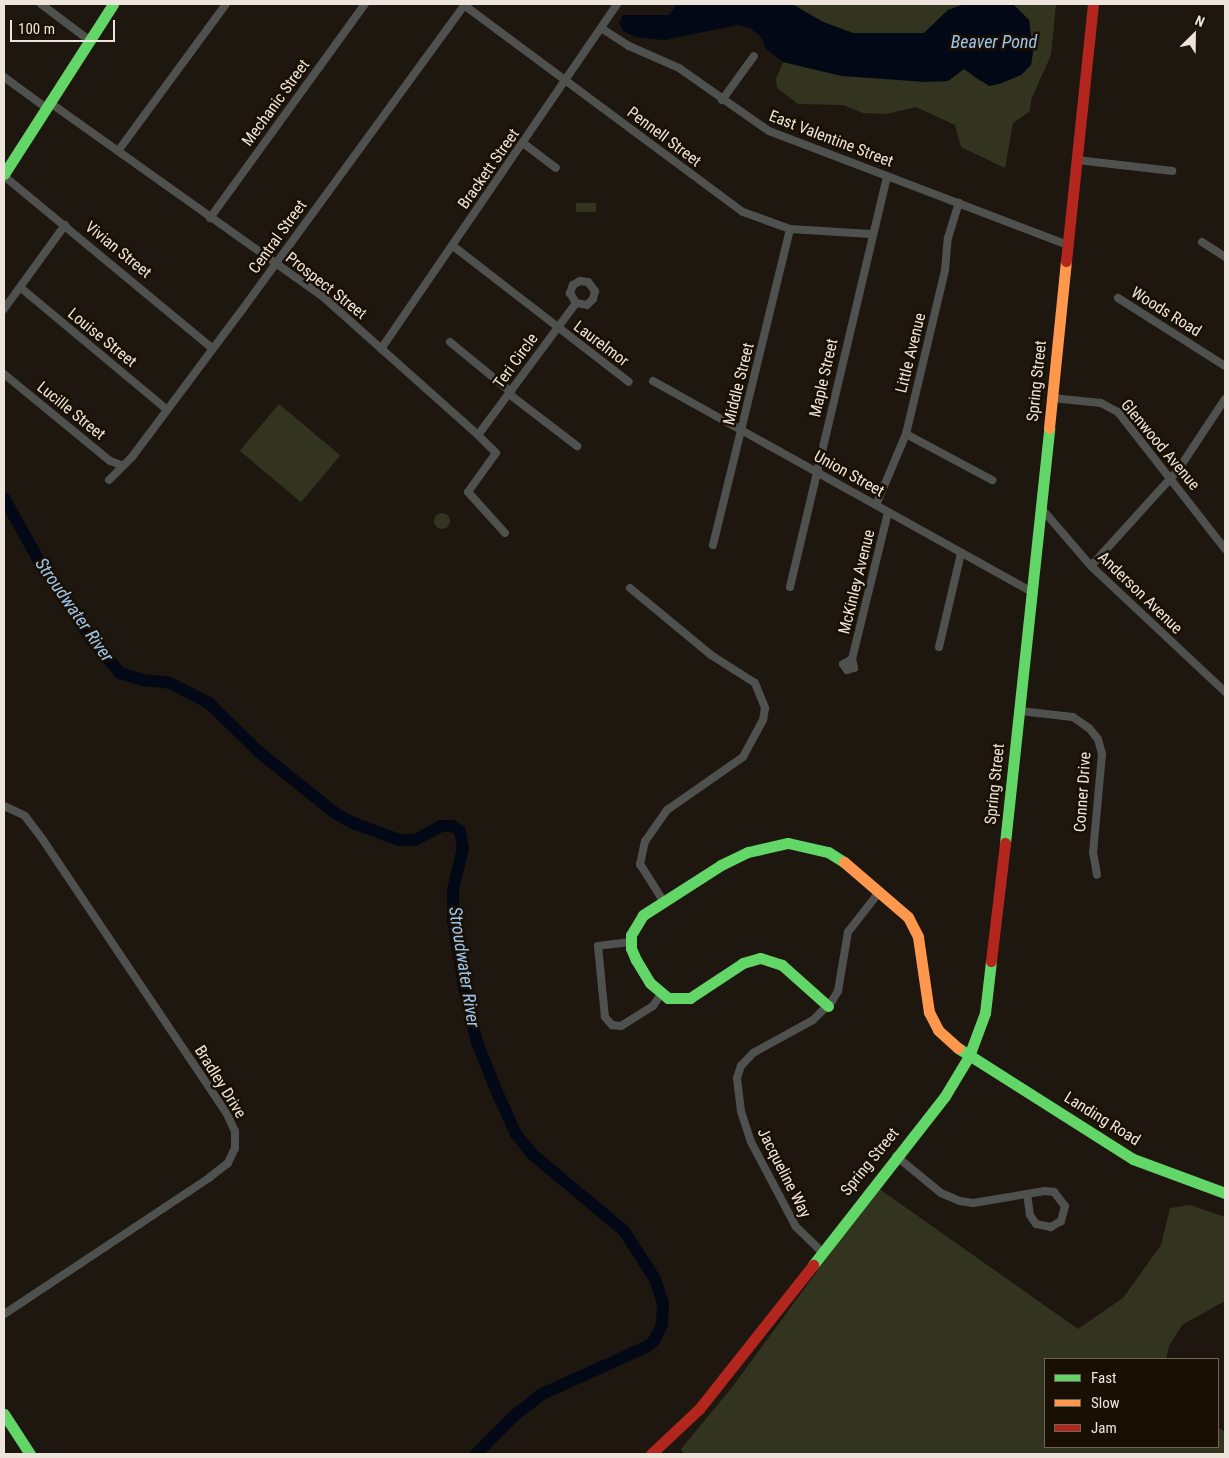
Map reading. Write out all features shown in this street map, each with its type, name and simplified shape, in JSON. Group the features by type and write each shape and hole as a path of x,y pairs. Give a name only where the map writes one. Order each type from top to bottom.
{"main road":[{"path":"4,175 47,104 113,4"},
{"name":"Spring Street","path":"651,1454 676,1432 720,1384 821,1251 945,1096 969,1056 985,1013 1020,711 1093,4"},
{"name":"Landing Road","path":"630,942 639,920 721,865 765,846 788,843 828,852 880,891 908,917 918,936 925,992 932,1021 944,1037 969,1056 1133,1159 1225,1194"},
{"path":"630,942 636,960 661,994 672,999 690,998 743,963 765,959 787,969 828,1006"},
{"path":"4,1414 30,1454"}],"street":[{"path":"41,4 89,40"},
{"path":"118,151 226,4"},
{"name":"Mechanic Street","path":"210,218 365,4"},
{"name":"Pennell Street","path":"464,4 732,205 790,229 871,234"},
{"name":"Central Street","path":"109,480 121,465 126,464 276,264 464,4"},
{"name":"Brackett Street","path":"381,349 566,82 617,4"},
{"name":"East Valentine Street","path":"601,28 629,46 673,65 768,130 1067,245"},
{"path":"722,100 754,56"},
{"name":"Prospect Street","path":"4,77 118,151 321,295 478,435 496,453 468,492 505,533"},
{"path":"523,143 556,168"},
{"path":"1077,160 1172,171"},
{"name":"Vivian Street","path":"4,175 212,348"},
{"name":"Maple Street","path":"790,587 871,234 887,176"},
{"name":"Little Avenue","path":"876,505 906,434 945,270 948,238 959,203"},
{"path":"4,309 65,225"},
{"name":"Middle Street","path":"713,545 790,229"},
{"path":"1202,242 1225,257"},
{"name":"Laurelmor","path":"453,246 629,382"},
{"name":"Louise Street","path":"21,288 166,409"},
{"name":"Woods Road","path":"1118,298 1225,366"},
{"name":"Teri Circle","path":"478,435 576,303"},
{"path":"450,342 577,446"},
{"name":"Lucille Street","path":"4,374 110,461 121,465"},
{"name":"Union Street","path":"653,381 1032,592"},
{"name":"Glenwood Avenue","path":"1052,398 1102,403 1112,407 1171,478 1225,549"},
{"path":"1091,566 1171,478 1225,399"},
{"path":"906,434 992,480"},
{"name":"Anderson Avenue","path":"1040,507 1091,566 1225,692"},
{"name":"McKinley Avenue","path":"852,659 888,512"},
{"path":"939,647 961,553"},
{"path":"630,588 710,656 755,683 765,708 763,720 743,757 667,810 645,841 640,864 664,902"},
{"name":"Conner Drive","path":"1020,711 1073,717 1089,728 1098,739 1102,754 1093,852 1097,875"},
{"name":"Bradley Drive","path":"4,806 25,816 43,840 226,1112 235,1139 232,1156 222,1169 4,1314"},
{"name":"Jacqueline Way","path":"821,1251 796,1227 751,1142 737,1085 738,1072 749,1057 813,1020 828,1006 838,991 844,945 850,928 880,891"},
{"path":"630,942 598,946 604,1017 612,1025 621,1026 652,1006 661,994"},
{"path":"896,1156 921,1178 956,1200 973,1203 1026,1194 1048,1191 1059,1196 1065,1210 1061,1221 1050,1227 1036,1224 1030,1215 1026,1194"}],"green space":[{"path":"792,4 965,4 948,10 924,33 853,33 823,22"},
{"path":"1013,4 1056,4 1051,55 1031,100 1030,111 1013,123 1005,168 961,147 955,125 916,107 886,114 863,113 843,105 798,104 777,88 776,79 783,62 842,76 948,81 964,69 980,81 999,84 1021,75 1031,65 1033,52 1029,20"},
{"path":"576,203 596,203 596,212 576,212"},
{"path":"279,404 340,455 301,502 240,451"},
{"path":"442,513 450,521 442,529 434,521"},
{"path":"878,1188 1078,1329 1123,1298 1161,1245 1170,1208 1190,1205 1225,1217 1225,1301 1182,1325 1169,1346 1166,1358 1044,1358 1044,1448 1219,1448 1219,1428 1225,1432 1225,1454 684,1454 681,1449 733,1386"}],"water":[{"name":"Beaver Pond","path":"677,4 792,4 823,22 853,33 924,33 948,10 965,4 1013,4 1029,20 1033,52 1031,65 1021,75 999,84 989,86 964,69 948,81 926,82 842,76 783,62 766,49 761,37 750,28 738,25 664,40 635,37 623,31 619,23 623,15 669,15"}],"waterway":[{"name":"Stroudwater River","path":"4,498 42,566 93,642 120,673 143,680 170,683 209,703 259,752 335,813 353,823 400,840 415,840 441,826 452,826 460,831 463,848 453,890 453,920 466,997 477,1042 497,1092 516,1134 532,1154 624,1231 655,1279 663,1304 662,1325 654,1341 646,1347 542,1394 515,1415 476,1454"}],"traffic: fast":[{"path":"4,174 113,4"},
{"path":"1005,843 1049,428"},
{"path":"828,1006 782,965 760,958 743,963 690,998 668,998 650,983 636,960 631,948 631,935 643,915 721,865 748,852 788,843 828,852 844,862"},
{"path":"813,1265 945,1096 969,1056 985,1013 991,961"},
{"path":"958,1048 1133,1159 1225,1193"},
{"path":"4,1414 30,1454"}],"traffic: slow":[{"path":"1049,428 1066,261"},
{"path":"844,862 908,917 918,937 929,1012 938,1030 958,1048"}],"traffic: jam":[{"path":"1066,261 1093,4"},
{"path":"991,961 1005,843"},
{"path":"651,1454 699,1409 813,1265"}]}
